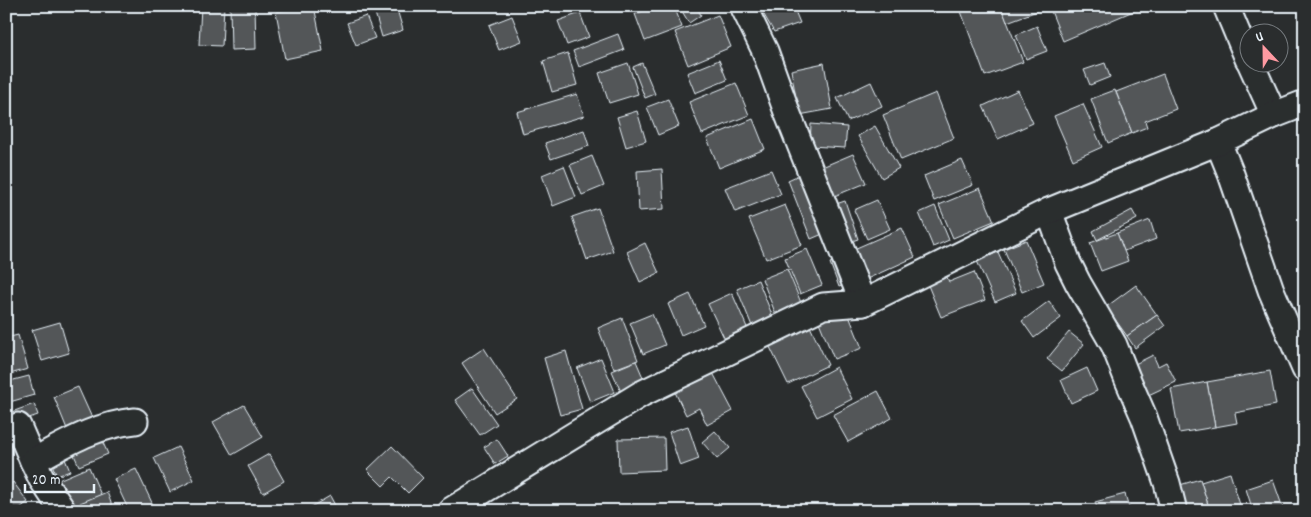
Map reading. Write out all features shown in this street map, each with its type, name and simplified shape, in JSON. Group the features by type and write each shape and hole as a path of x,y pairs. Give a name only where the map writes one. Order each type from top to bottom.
{"street":[{"path":"743,6 765,51 791,122 863,303"},
{"path":"1226,6 1238,35"},
{"path":"1254,72 1274,115"},
{"path":"450,511 641,394 823,306 863,303 1049,211 1218,142 1274,115 1305,103"},
{"path":"1218,142 1271,290 1305,369"},
{"path":"1049,211 1068,263 1114,345 1126,378 1144,416 1165,476 1174,511"},
{"path":"33,461 91,430 117,423 135,421"},
{"path":"18,426 41,478 63,511"}],"building":[{"path":"201,6 224,6 222,46 199,45"},
{"path":"230,6 255,6 256,49 231,50"},
{"path":"314,6 323,51 285,59 276,12"},
{"path":"373,6 396,6 403,30 382,37"},
{"path":"657,6 674,6 682,27 645,41 635,14"},
{"path":"679,6 696,6 701,15 689,23"},
{"path":"764,6 793,6 800,23 774,32 760,8"},
{"path":"959,6 1001,6 1023,62 985,76"},
{"path":"1001,6 1036,6 1037,11 1007,22"},
{"path":"1049,6 1145,6 1063,41"},
{"path":"580,13 589,37 567,45 558,21"},
{"path":"718,15 731,47 688,65 675,32"},
{"path":"366,16 375,38 356,45 347,23"},
{"path":"512,16 522,41 499,50 489,25"},
{"path":"1037,26 1047,51 1026,59 1016,35"},
{"path":"618,34 624,50 579,67 573,51"},
{"path":"568,53 577,85 552,92 543,61"},
{"path":"719,60 727,80 695,93 687,73"},
{"path":"628,63 638,94 609,103 599,73"},
{"path":"642,63 655,94 645,98 633,67"},
{"path":"824,63 832,109 799,115 791,70"},
{"path":"1105,63 1110,77 1090,85 1084,70"},
{"path":"1163,74 1176,109 1145,121 1147,127 1132,133 1116,92"},
{"path":"871,82 882,106 848,121 837,98"},
{"path":"736,83 749,115 702,134 689,102"},
{"path":"1018,90 1033,123 998,139 983,106"},
{"path":"1115,90 1132,133 1108,143 1091,99"},
{"path":"936,93 954,138 901,160 883,115"},
{"path":"577,94 584,116 523,134 517,112"},
{"path":"668,99 679,126 658,135 647,107"},
{"path":"1083,104 1102,147 1073,160 1054,116"},
{"path":"637,111 646,141 626,147 617,117"},
{"path":"753,119 765,149 719,168 707,138"},
{"path":"811,124 847,127 845,148 810,146"},
{"path":"875,126 899,168 882,178 858,136"},
{"path":"584,130 589,146 551,159 545,143"},
{"path":"853,154 866,183 827,199 815,170"},
{"path":"592,156 604,186 582,195 570,165"},
{"path":"962,160 973,185 934,201 924,176"},
{"path":"564,166 576,197 553,206 542,175"},
{"path":"662,169 664,209 639,211 637,171"},
{"path":"771,170 781,194 735,212 725,188"},
{"path":"801,174 825,233 811,239 788,180"},
{"path":"980,188 994,221 953,238 939,205"},
{"path":"877,200 890,229 867,239 854,210"},
{"path":"845,201 858,239 843,244 830,206"},
{"path":"785,205 802,245 766,259 749,219"},
{"path":"935,206 949,240 933,247 919,213"},
{"path":"598,208 613,251 587,260 572,217"},
{"path":"1132,210 1137,219 1097,240 1093,231"},
{"path":"1150,220 1156,239 1124,251 1117,233"},
{"path":"902,228 915,257 858,283 845,253"},
{"path":"1117,233 1128,261 1101,271 1090,243"},
{"path":"1026,240 1044,283 1022,292 1004,249"},
{"path":"645,243 659,273 640,282 627,252"},
{"path":"807,249 822,285 800,294 785,258"},
{"path":"998,252 1016,293 995,302 977,261"},
{"path":"842,258 852,282 839,287 830,263"},
{"path":"787,269 802,305 776,315 762,279"},
{"path":"944,270 949,282 974,272 985,300 941,317 925,278"},
{"path":"758,280 773,317 752,326 737,289"},
{"path":"1136,285 1157,315 1127,336 1106,307"},
{"path":"732,293 749,332 726,342 708,304"},
{"path":"690,294 704,325 681,335 668,304"},
{"path":"1049,301 1061,318 1034,338 1022,321"},
{"path":"845,306 862,348 834,359 817,317"},
{"path":"652,314 665,345 643,354 630,323"},
{"path":"1157,315 1165,326 1135,348 1127,336"},
{"path":"622,318 638,360 614,369 598,328"},
{"path":"60,322 69,353 42,361 32,330"},
{"path":"808,322 828,365 788,384 767,341"},
{"path":"1069,332 1084,344 1062,371 1047,359"},
{"path":"18,335 28,369 6,375 6,338"},
{"path":"484,348 517,399 495,413 462,363"},
{"path":"566,351 582,409 560,415 544,358"},
{"path":"1153,355 1158,366 1166,362 1176,382 1142,398 1127,368"},
{"path":"601,358 615,392 590,402 577,368"},
{"path":"636,361 645,382 621,392 612,371"},
{"path":"836,367 852,399 817,417 801,386"},
{"path":"1087,368 1097,391 1071,403 1061,380"},
{"path":"1270,371 1276,405 1235,413 1237,423 1215,427 1207,382"},
{"path":"713,373 733,411 707,425 699,408 686,415 675,392"},
{"path":"29,376 34,395 6,403 6,382"},
{"path":"1207,382 1215,427 1179,433 1171,389"},
{"path":"78,387 92,418 67,429 54,397"},
{"path":"472,388 497,424 480,435 455,400"},
{"path":"878,391 892,418 848,442 833,415"},
{"path":"34,404 38,415 8,425 6,414"},
{"path":"244,405 263,437 232,455 213,422"},
{"path":"688,426 699,459 680,466 669,432"},
{"path":"715,431 730,448 717,459 702,442"},
{"path":"100,436 108,454 79,466 71,448"},
{"path":"664,438 665,470 619,472 618,439"},
{"path":"497,439 508,456 495,464 484,447"},
{"path":"392,446 423,478 408,493 392,477 383,486 367,470"},
{"path":"178,447 194,480 170,492 154,458"},
{"path":"62,452 70,471 57,476 49,458"},
{"path":"269,454 284,481 263,493 248,466"},
{"path":"89,467 101,495 67,509 56,481"},
{"path":"136,469 154,507 146,511 129,511 114,479"},
{"path":"1230,473 1242,511 1210,511 1201,482"},
{"path":"1200,479 1210,511 1181,511 1173,487"},
{"path":"1273,480 1284,511 1253,511 1246,489"},
{"path":"13,482 28,502 16,511 6,511 6,487"},
{"path":"107,492 114,511 83,511 80,503"},
{"path":"1125,494 1130,511 1098,511 1095,502"},
{"path":"330,496 338,511 306,510"}]}
